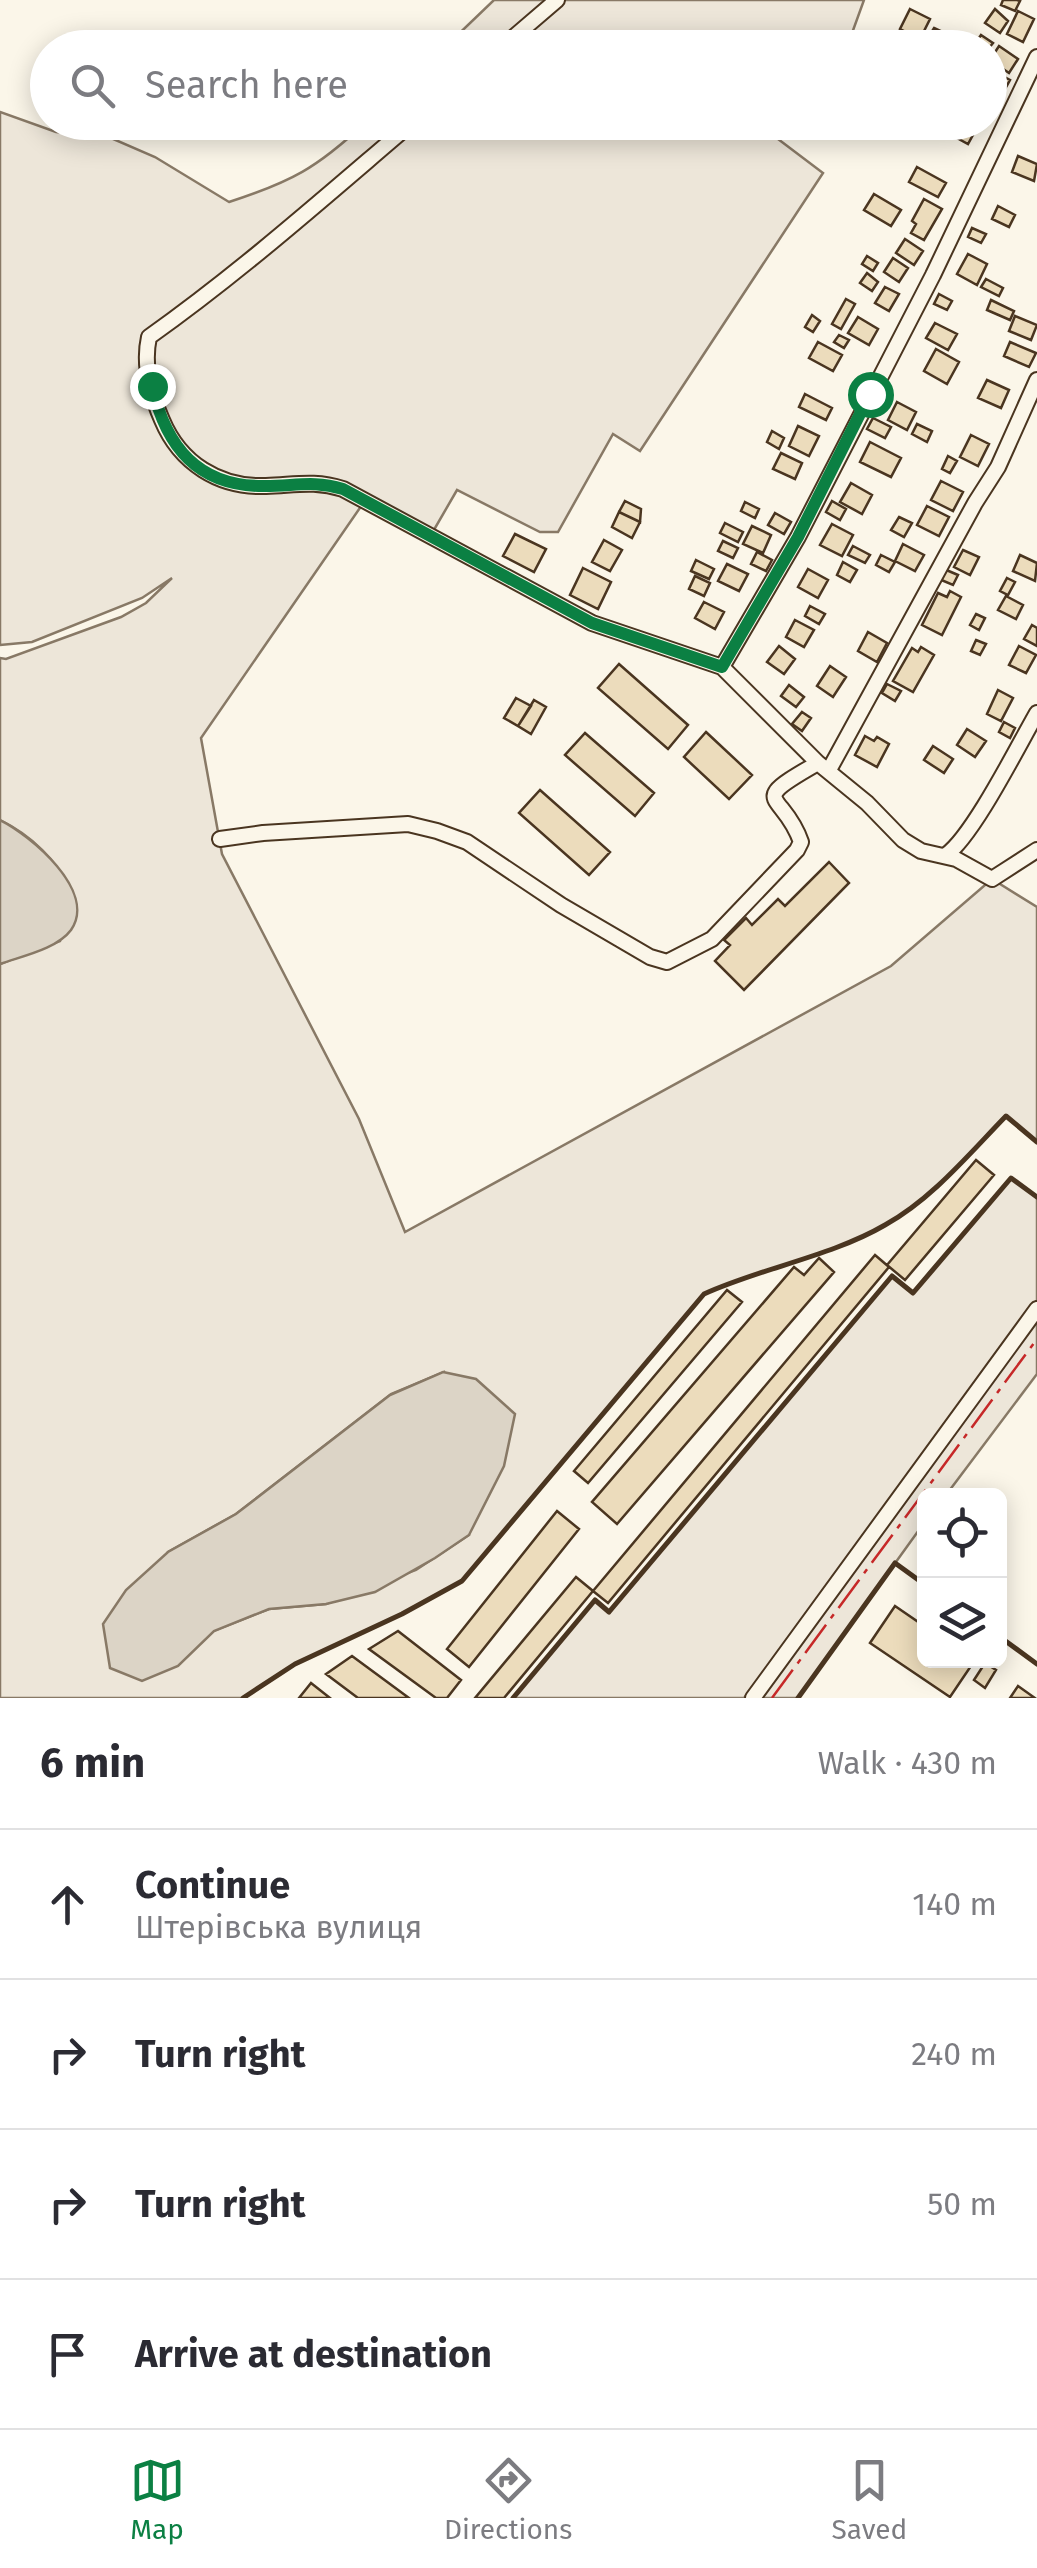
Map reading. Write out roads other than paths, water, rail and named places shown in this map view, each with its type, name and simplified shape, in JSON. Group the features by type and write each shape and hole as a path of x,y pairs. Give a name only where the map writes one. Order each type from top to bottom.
{"street":[{"path":"523,30 557,0"},
{"path":"1007,121 1037,58"},
{"path":"392,140 208,296 148,337 144,356 158,410 172,443 196,466 235,484 263,486 316,481 343,489 592,623 722,667 823,767 914,848 946,856 992,879 1037,850"},
{"path":"722,667 798,537 933,276 998,140"},
{"path":"220,839 408,824 467,842 650,957 667,962 712,939 797,850 801,842 798,832 774,803 778,786 823,767 998,466 1037,380"},
{"path":"946,856 955,850 974,822 1037,714"},
{"path":"753,1698 1037,1309"}]}
